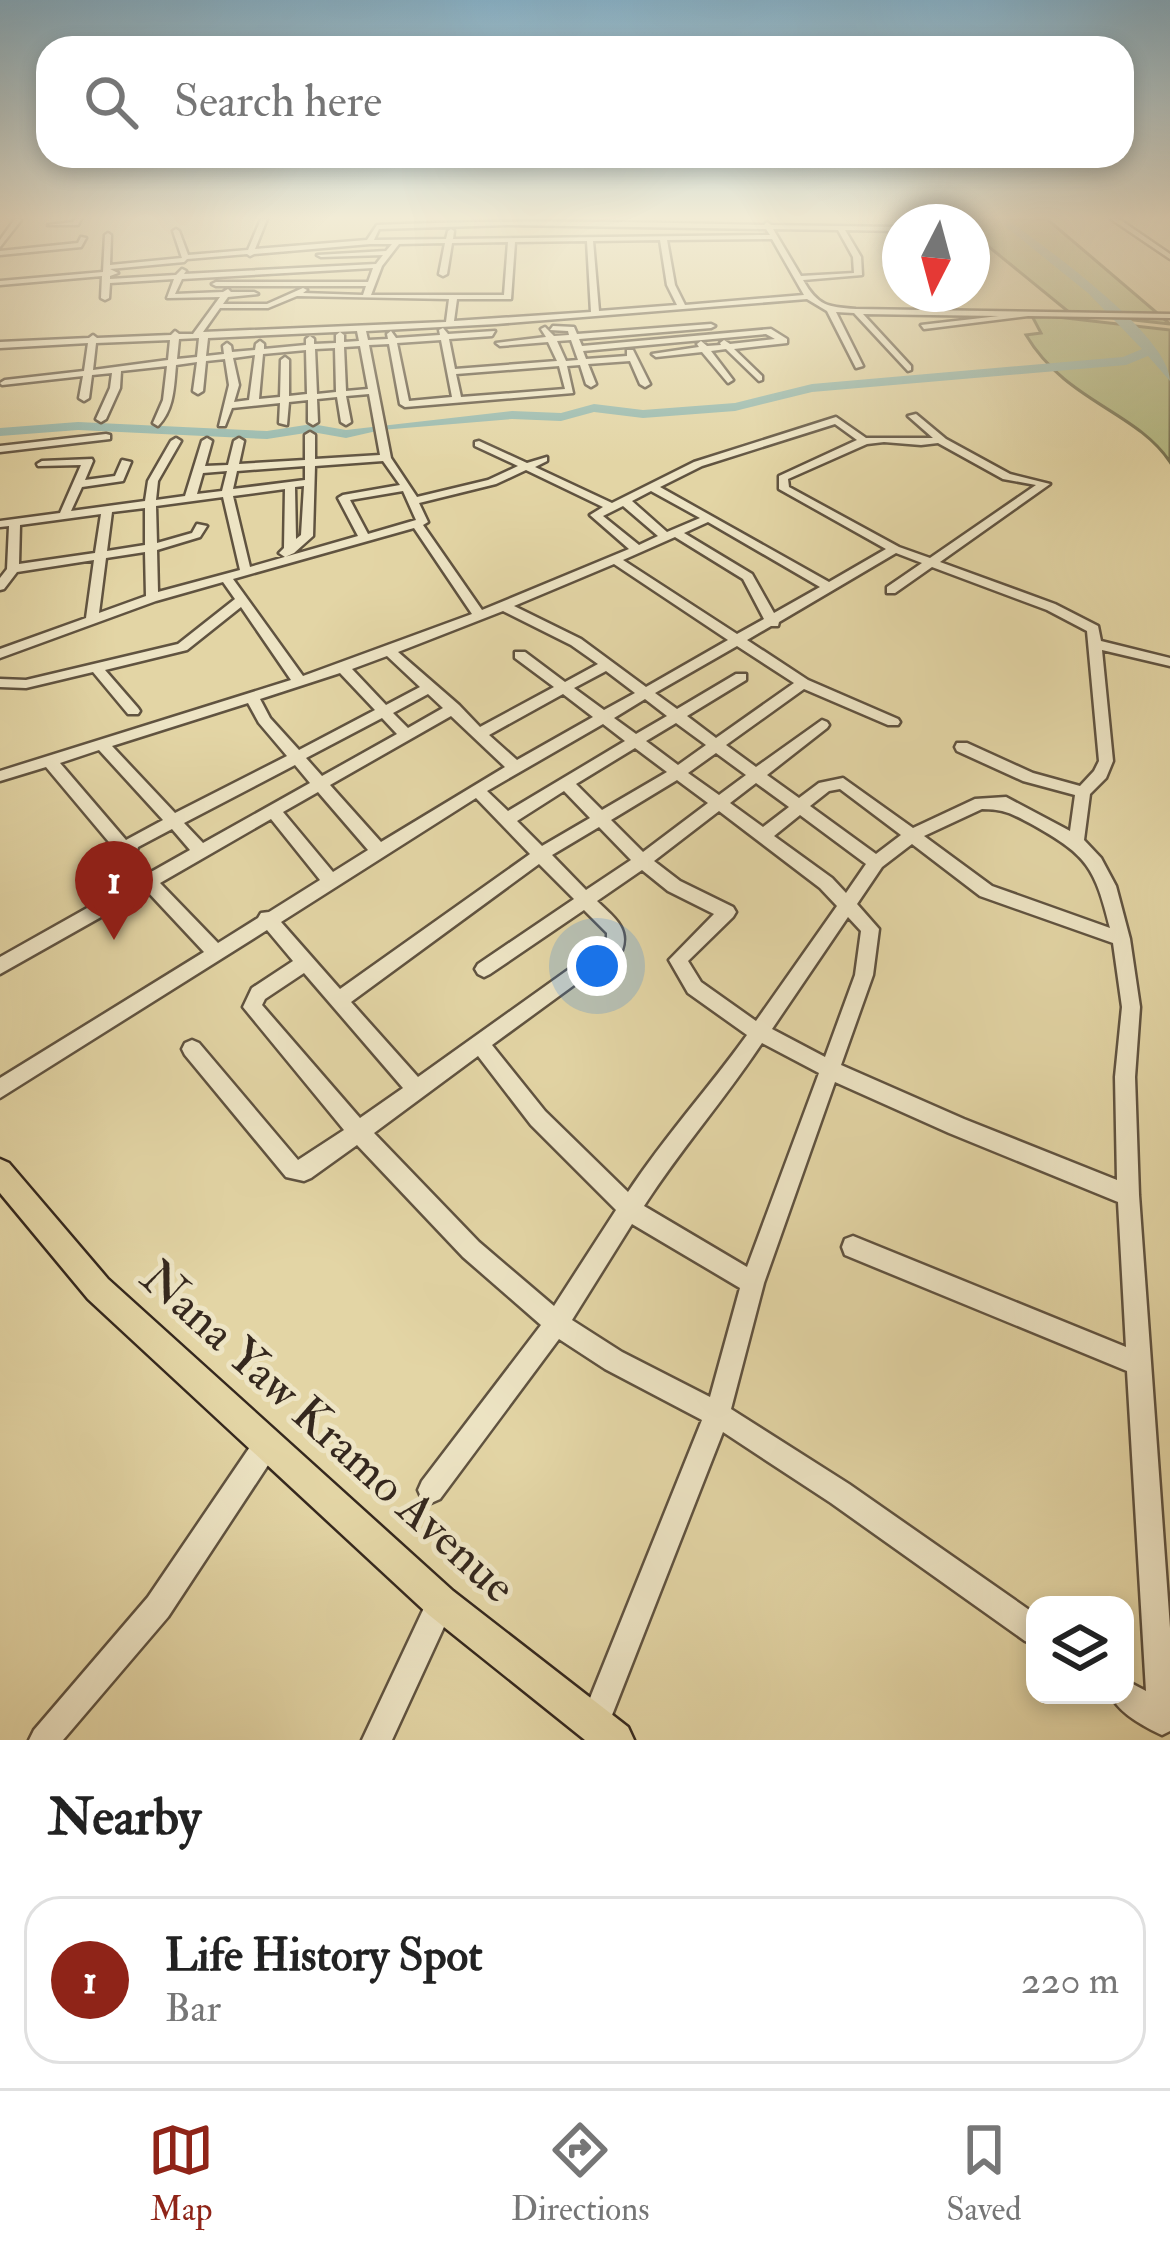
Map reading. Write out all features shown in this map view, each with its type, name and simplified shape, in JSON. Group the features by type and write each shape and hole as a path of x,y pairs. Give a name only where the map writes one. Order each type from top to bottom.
{"main road":[{"name":"Nana Yaw Kramo Avenue","path":"0,1172 98,1289 441,1604 605,1731"}],"street":[{"path":"198,392 200,334 220,300"},
{"path":"214,306 268,306 277,300"},
{"path":"385,300 436,300"},
{"path":"452,300 445,328 457,400"},
{"path":"509,300 534,366"},
{"path":"594,300 595,315"},
{"path":"679,300 681,304"},
{"path":"520,331 595,315 748,300"},
{"path":"815,300 830,309 882,311"},
{"path":"390,301 386,327 403,403 568,392 544,329"},
{"path":"419,326 422,303"},
{"path":"695,303 759,379"},
{"path":"830,309 859,366"},
{"path":"990,310 1170,316"},
{"path":"909,312 926,330 1015,319 1028,310"},
{"path":"856,311 908,368"},
{"path":"610,314 624,333 645,384"},
{"path":"520,331 551,340 711,326"},
{"path":"0,345 386,327 498,332 569,327 591,384"},
{"path":"0,654 152,598 417,524 424,518 386,458 361,328"},
{"path":"260,357 338,350 445,328"},
{"path":"342,329 338,350 346,422"},
{"path":"235,573 290,551 307,536 310,330"},
{"path":"579,349 626,345 654,348 705,350 784,340 773,331 654,348"},
{"path":"254,402 260,332"},
{"path":"498,332 508,368"},
{"path":"223,424 234,382 227,356 228,333"},
{"path":"746,333 770,360"},
{"path":"158,423 175,334"},
{"path":"146,364 152,335"},
{"path":"84,398 93,338"},
{"path":"696,339 728,380"},
{"path":"16,344 2,388 146,364 227,356 285,360 311,352"},
{"path":"654,348 662,369"},
{"path":"452,372 633,358"},
{"path":"284,423 285,360"},
{"path":"101,419 115,388 116,368"},
{"path":"229,405 371,391"},
{"path":"891,590 1046,484 1007,477 939,440 913,416"},
{"path":"638,550 597,520 698,464 826,419 836,419 864,441"},
{"path":"0,468 6,448 106,437"},
{"path":"939,440 916,446 881,438 864,441 781,484 895,549 1093,629 1106,761 1101,774 1082,792 1076,842"},
{"path":"152,598 153,481 176,441"},
{"path":"190,498 207,441"},
{"path":"239,441 227,493 235,573 243,599 299,681"},
{"path":"479,444 525,468 619,504 748,577 773,622"},
{"path":"197,470 386,458"},
{"path":"415,501 462,492 543,459"},
{"path":"42,464 87,460 64,515"},
{"path":"78,484 119,479 126,462"},
{"path":"0,524 310,482"},
{"path":"290,485 290,551"},
{"path":"365,538 343,499 407,487"},
{"path":"653,488 830,588"},
{"path":"92,619 107,509"},
{"path":"0,776 344,668 709,518"},
{"path":"0,586 13,569 15,521"},
{"path":"417,524 479,614"},
{"path":"13,569 184,542 201,526"},
{"path":"0,1089 213,950 477,790 895,549"},
{"path":"615,560 803,683 893,722"},
{"path":"0,683 26,684 98,670 182,647 243,599"},
{"path":"502,605 563,634 608,665 876,863"},
{"path":"1096,644 1170,662"},
{"path":"388,650 517,768"},
{"path":"520,655 680,770 847,902 867,920 871,942 830,1072 753,1282 717,1415 605,1731"},
{"path":"480,733 608,665"},
{"path":"344,668 406,735"},
{"path":"98,670 133,711"},
{"path":"507,819 741,677"},
{"path":"338,1001 541,854 680,770 803,683"},
{"path":"126,851 296,755 431,687"},
{"path":"252,696 379,850"},
{"path":"0,966 454,708"},
{"path":"484,969 642,861 822,725"},
{"path":"103,744 201,850"},
{"path":"962,747 1028,777 1082,792"},
{"path":"49,760 126,851 146,884 213,950"},
{"path":"764,835 824,787 843,783 986,891 1121,939"},
{"path":"566,784 642,861 674,886 727,912 678,960 678,969 758,1033 830,1072 1128,1195"},
{"path":"192,1049 298,1172 482,1046 619,941 584,898 477,790"},
{"path":"430,1490 556,1324 653,1171 758,1033 876,863 914,834 993,800 1076,842 1108,886 1121,939 1131,1007 1125,1077 1128,1195 1163,1728"},
{"path":"272,810 330,880"},
{"path":"267,918 417,1090"},
{"path":"304,963 258,994 252,1007 424,1207 556,1324 717,1415 1026,1625"},
{"path":"482,1046 538,1118 633,1209 753,1282"},
{"path":"853,1246 1138,1364"},
{"path":"44,1740 158,1607 267,1444"},
{"path":"377,1740 441,1604"},
{"path":"1134,1702 1163,1728"}],"green space":[{"path":"1054,300 1142,300 1170,324 1070,313"},
{"path":"1031,314 1170,330 1170,462 1139,430 1080,391 1042,358 1026,335 1041,333"}],"waterway":[{"path":"1102,300 1150,350"},
{"path":"386,427 512,415 561,417 594,408 643,414 735,407 812,388 1126,361 1150,350"},
{"path":"1150,350 1170,377"},
{"path":"0,432 78,426 267,435 312,428 346,434 374,430"}],"place":[{"name":"Life History Spot","path":"114,940"}]}
